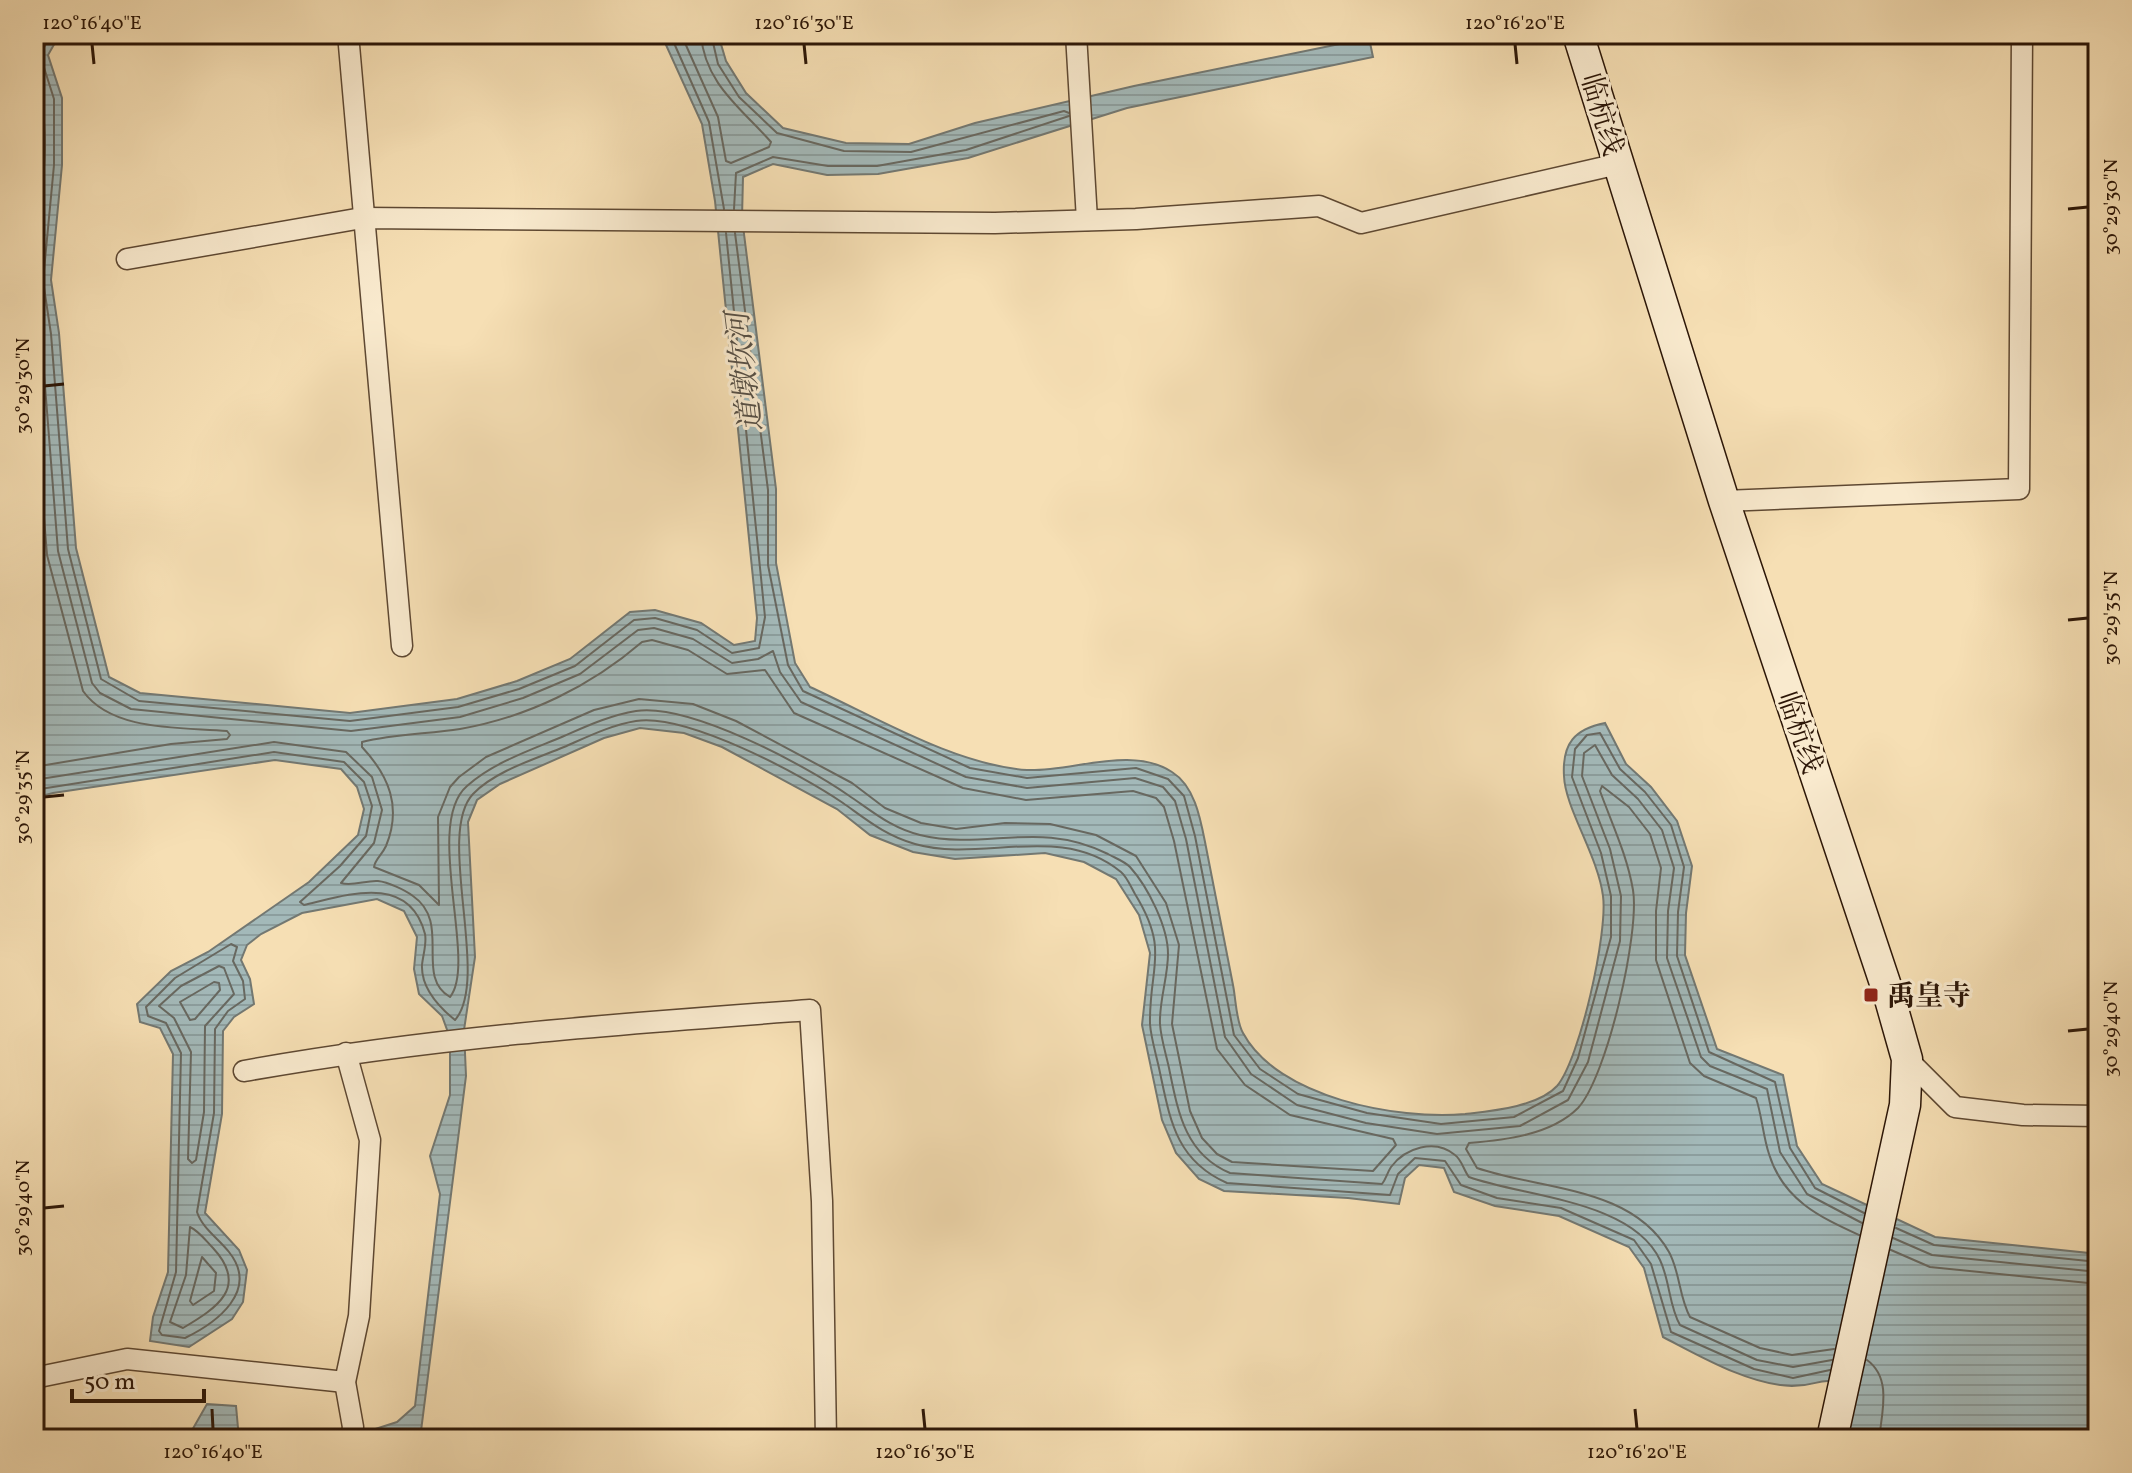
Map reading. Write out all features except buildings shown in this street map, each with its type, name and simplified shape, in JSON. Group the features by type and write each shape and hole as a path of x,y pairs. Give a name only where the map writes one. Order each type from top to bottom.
{"street":[{"path":"348,34 402,646"},
{"path":"1076,34 1087,220"},
{"name":"临杭线","path":"1578,34 1724,501 1907,1059 1905,1105 1832,1439"},
{"path":"1724,501 2019,489 2022,34"},
{"path":"127,259 362,218 1087,220 1319,206 1361,223 1618,164"},
{"path":"244,1071 346,1053 501,1033 810,1010 822,1201 826,1439"},
{"path":"346,1053 370,1140 359,1316 345,1382 353,1427 351,1439"},
{"path":"1907,1059 1955,1107 2023,1115 2098,1116"},
{"path":"34,1378 127,1359 345,1382"}],"water":[{"name":"道墩坎河","path":"34,34 60,34 48,55 62,98 62,165 51,280 59,333 76,548 109,677 140,693 350,713 457,699 517,681 570,659 630,612 655,610 701,623 734,645 755,641 757,618 715,201 702,124 661,34 718,34 726,61 746,93 783,128 846,143 909,144 975,123 1134,86 1369,38 1373,57 1127,108 968,158 878,174 827,175 773,164 743,177 742,218 776,489 776,563 795,663 810,687 916,738 972,759 1027,770 1120,760 1138,761 1156,764 1172,772 1187,787 1199,816 1243,1033 1260,1055 1283,1074 1311,1089 1374,1108 1407,1113 1465,1114 1514,1107 1549,1093 1566,1072 1583,1024 1597,965 1603,896 1595,865 1566,789 1565,755 1572,739 1578,734 1605,723 1626,764 1651,787 1677,821 1692,866 1685,955 1717,1049 1783,1075 1797,1146 1822,1184 1935,1237 2098,1254 2098,1439 1849,1439 1853,1387 1833,1381 1792,1386 1759,1381 1663,1337 1644,1268 1629,1247 1559,1216 1495,1206 1454,1192 1444,1168 1419,1165 1405,1178 1399,1204 1224,1191 1199,1179 1176,1153 1162,1120 1142,1025 1150,953 1139,915 1116,879 1084,862 1045,853 955,859 913,852 870,835 837,809 722,747 684,733 640,728 604,738 500,784 477,800 468,822 475,957 464,1030 466,1076 420,1439 370,1439 372,1430 397,1422 415,1406 440,1194 430,1156 450,1095 450,1038 442,1016 419,994 414,969 417,937 404,911 377,899 302,913 261,934 247,945 241,960 250,979 254,1004 234,1017 223,1031 222,1114 205,1213 239,1250 247,1270 243,1302 232,1319 189,1347 150,1341 153,1317 168,1272 173,1054 160,1028 140,1022 137,1004 171,971 208,952 309,882 358,835 364,809 357,787 341,769 275,760 34,798"},
{"path":"207,1404 236,1406 239,1439 187,1439"}],"place":[{"name":"禹皇寺","path":"1871,995"}]}
